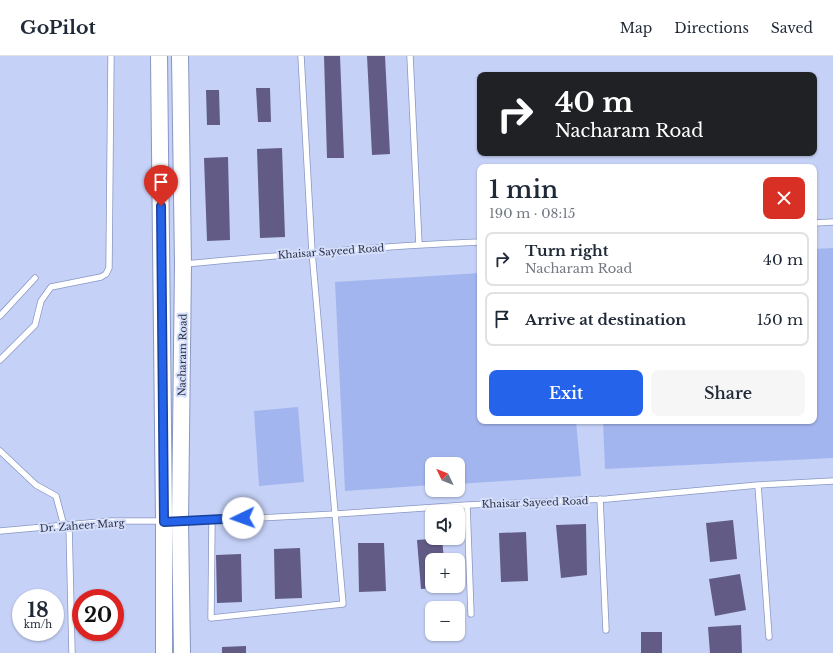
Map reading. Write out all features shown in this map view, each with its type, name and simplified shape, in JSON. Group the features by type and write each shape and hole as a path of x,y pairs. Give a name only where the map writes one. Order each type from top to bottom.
{"main road":[{"name":"Nacharam Road","path":"160,56 172,522 182,653"},
{"name":"Nacharam Road","path":"164,653 172,522 183,264 180,56"}],"lane":[{"path":"0,360 35,325 41,301 51,287 101,277 106,274 109,268 111,56"},
{"path":"212,520 211,618 343,604 312,252 301,56"},
{"path":"410,56 419,245"},
{"path":"817,223 833,222"},
{"name":"Khaisar Sayeed Road","path":"183,264 312,252 477,242"},
{"path":"0,316 35,278"},
{"path":"0,451 36,485 56,496 66,525 72,653"},
{"name":"Khaisar Sayeed Road","path":"172,522 336,514 467,504 600,499 758,485 833,481"},
{"path":"758,485 769,637"},
{"path":"600,499 606,630"},
{"path":"467,504 471,614"},
{"name":"Dr. Zaheer Marg","path":"0,531 111,521 172,522"}],"shaded area":[{"path":"833,248 833,458 605,469 603,424 817,424 817,249"},
{"path":"477,273 477,424 576,424 581,476 465,484 465,457 425,457 425,485 345,491 335,282"},
{"path":"298,407 304,482 259,486 254,411"}],"building":[{"path":"324,56 340,56 344,158 327,158"},
{"path":"367,56 385,56 390,154 372,155"},
{"path":"256,88 270,88 271,122 258,122"},
{"path":"206,90 219,90 220,125 207,125"},
{"path":"282,148 285,237 260,238 257,149"},
{"path":"228,157 230,240 207,241 204,158"},
{"path":"733,520 737,559 710,562 706,523"},
{"path":"586,524 587,575 561,578 556,525"},
{"path":"526,532 528,581 501,582 499,533"},
{"path":"425,539 425,545 443,545 443,553 425,553 425,589 421,589 417,540"},
{"path":"358,543 384,543 386,591 359,592"},
{"path":"300,548 302,598 275,599 274,549"},
{"path":"241,554 242,602 217,603 216,555"},
{"path":"740,574 746,610 715,616 709,579"},
{"path":"741,625 742,653 710,653 708,627"},
{"path":"641,632 662,632 662,653 641,653"},
{"path":"246,646 246,653 222,653 222,647"}],"route":[{"path":"161,206 164,522 243,518"}]}
